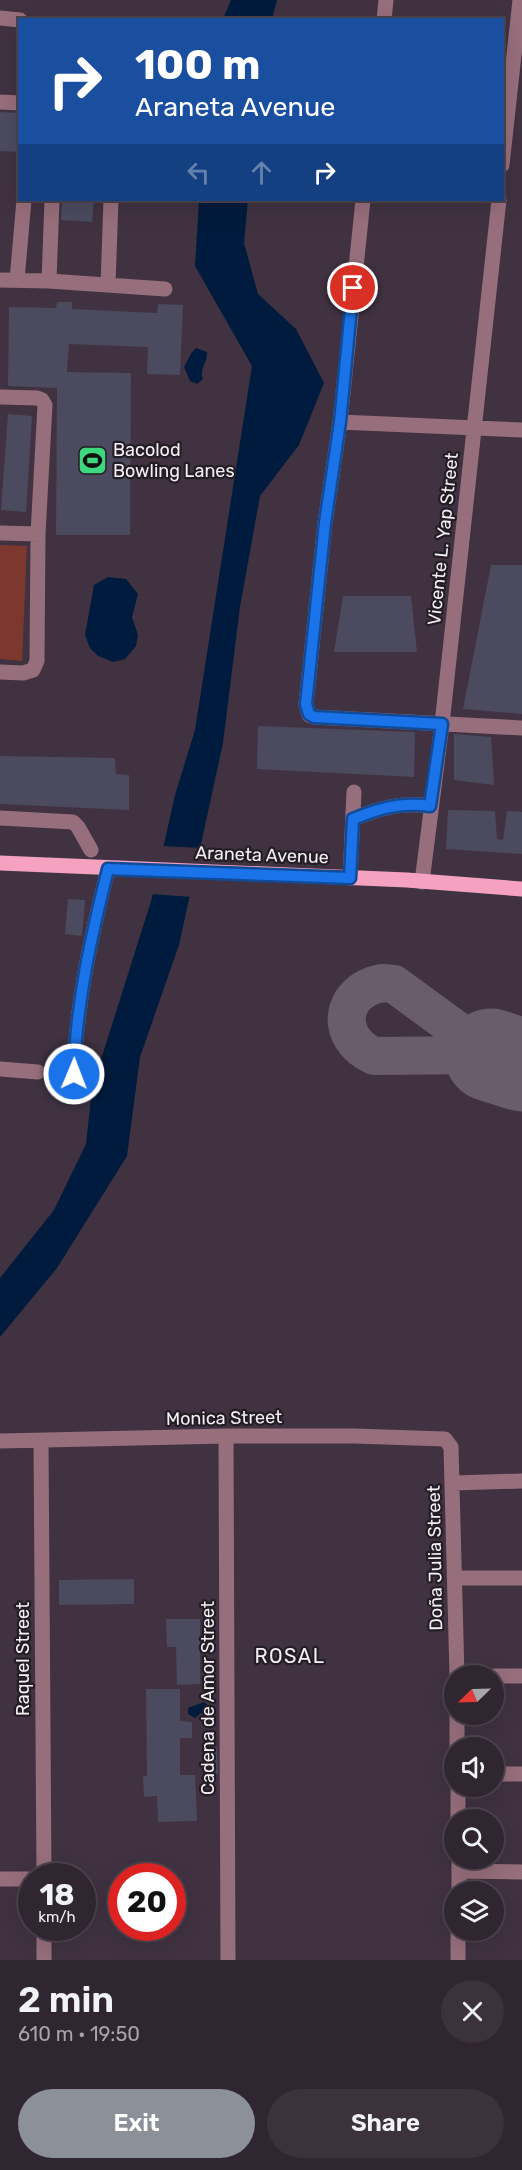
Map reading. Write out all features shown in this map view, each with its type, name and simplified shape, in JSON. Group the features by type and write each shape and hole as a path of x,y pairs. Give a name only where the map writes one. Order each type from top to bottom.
{"main road":[{"name":"Araneta Avenue","path":"0,863 350,878 522,889"}],"street":[{"path":"384,18 386,0"},
{"path":"504,147 520,0"},
{"path":"0,18 18,20"},
{"path":"0,102 18,103"},
{"path":"17,280 24,201"},
{"path":"49,281 52,201"},
{"path":"108,285 111,201"},
{"path":"363,201 340,422 325,523 307,710 314,717 522,728"},
{"name":"Vicente L. Yap Street","path":"422,882 442,724 499,201"},
{"path":"0,280 165,289"},
{"path":"0,397 37,398 45,405 38,534 37,661 33,670 23,673 0,672"},
{"path":"340,422 475,426 522,430"},
{"path":"0,533 38,534"},
{"path":"350,878 354,792"},
{"path":"353,819 382,807 398,804 430,806"},
{"path":"0,818 73,822 83,834 91,850"},
{"path":"74,1074 75,1033 85,969 108,869"},
{"path":"0,1069 38,1072"},
{"name":"Monica Street","path":"0,1441 226,1436 365,1436 448,1440"},
{"name":"Cadena de Amor Street","path":"226,1436 228,1960"},
{"name":"Doña Julia Street","path":"448,1440 451,1447 453,1483 457,1665"},
{"name":"Raquel Street","path":"41,1441 44,1863"},
{"path":"453,1483 522,1481"},
{"path":"456,1578 522,1578"},
{"path":"504,1676 522,1676"},
{"path":"504,1774 522,1774"},
{"path":"495,1869 522,1872"},
{"path":"0,1879 18,1879"},
{"path":"44,1941 44,1960"},
{"path":"458,1941 458,1960"}],"shaded area":[{"path":"0,545 27,546 22,661 0,659"}],"water":[{"path":"231,0 277,0 272,18 223,18"},
{"path":"199,201 248,201 244,243 258,294 296,329 324,383 299,445 260,496 240,607 223,743 179,945 140,1057 127,1156 57,1268 0,1337 0,1278 54,1210 86,1144 92,1088 152,898 175,795 195,730 252,366 195,266"},
{"path":"196,348 207,352 202,372 203,379 197,384 190,381 184,367"},
{"path":"108,577 126,579 138,594 132,617 138,635 136,646 125,659 113,662 98,656 90,648 85,635 94,585"},
{"path":"204,1702 211,1708 209,1715 201,1713 195,1718 188,1714 188,1708"}],"pier":[{"path":"161,846 203,848 193,897 150,894"}],"building":[{"path":"0,112 18,113 18,152 0,151"},
{"path":"62,201 94,201 92,222 61,220"},
{"path":"57,302 72,302 72,309 157,313 158,304 183,305 180,375 147,374 148,347 69,344 67,372 131,373 130,535 56,535 57,388 8,386 9,307 56,308"},
{"path":"8,414 32,416 26,512 1,510"},
{"path":"491,565 522,565 522,714 463,709"},
{"path":"343,596 411,596 417,652 334,652"},
{"path":"258,726 415,732 414,777 257,769"},
{"path":"454,734 491,737 494,785 454,780"},
{"path":"0,756 115,758 116,774 129,775 129,810 0,804"},
{"path":"448,810 495,811 497,839 503,840 507,811 522,812 522,854 446,849"},
{"path":"68,899 85,900 82,936 65,934"},
{"path":"134,1579 134,1604 59,1605 59,1580"},
{"path":"166,1619 200,1619 200,1684 177,1685 176,1647 167,1647"},
{"path":"146,1689 180,1689 180,1721 192,1722 192,1738 180,1738 180,1775 195,1775 197,1821 158,1822 157,1796 144,1797 143,1776 147,1776"},
{"path":"210,1747 217,1747 218,1774 210,1774"}],"taxiway":[{"path":"382,983 394,984 491,1055 374,1056 361,1048 352,1038 348,1027 347,1016 350,1005 357,995 382,983"}],"runway":[{"path":"491,1055 522,1065"}],"place":[{"name":"Bacolod Bowling Lanes","path":"92,460"}],"district":[{"name":"ROSAL","path":"290,1656"}],"route":[{"path":"74,1074 75,1033 88,949 108,869 350,878 353,819 382,807 398,804 430,806 442,724 314,717 309,714 306,704 325,523 340,422 353,288"}]}
